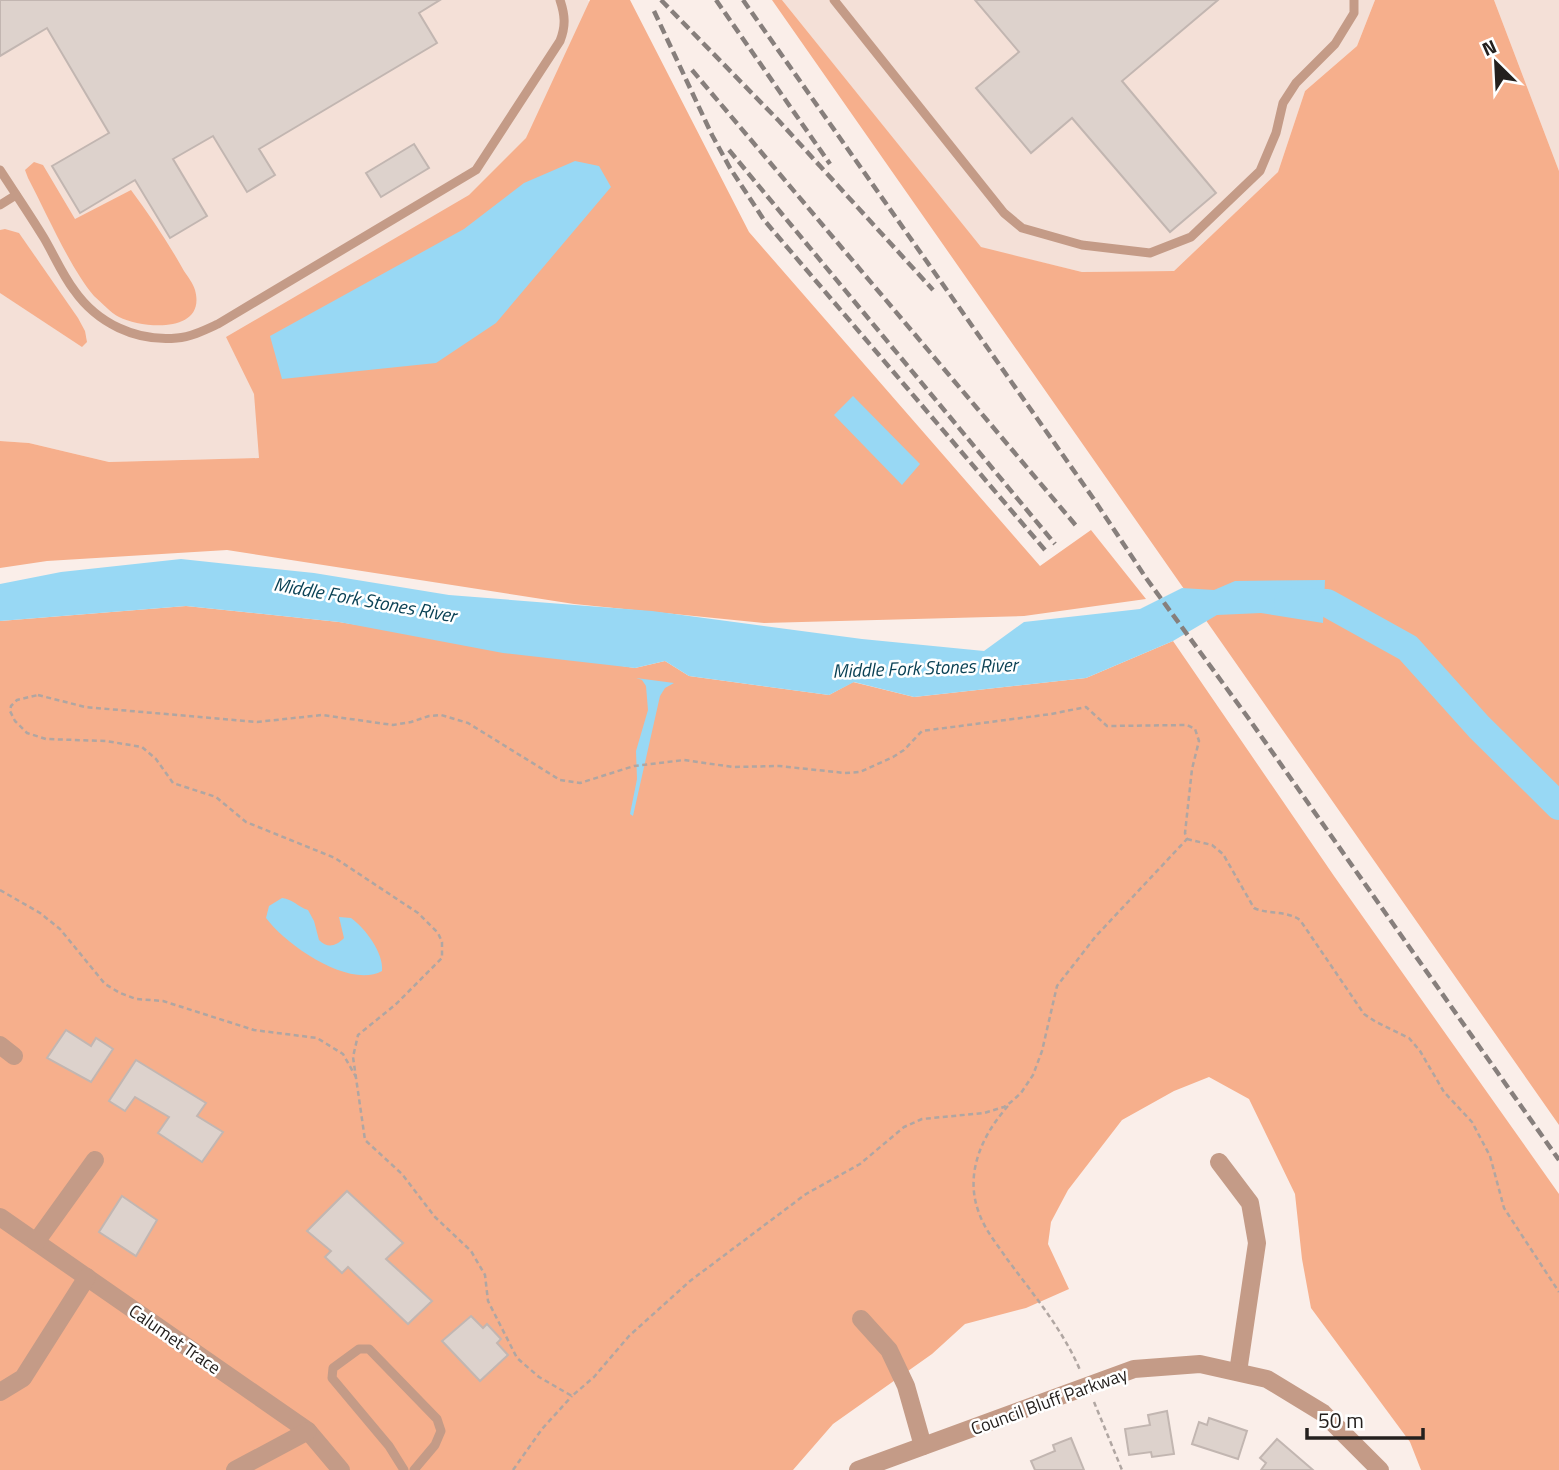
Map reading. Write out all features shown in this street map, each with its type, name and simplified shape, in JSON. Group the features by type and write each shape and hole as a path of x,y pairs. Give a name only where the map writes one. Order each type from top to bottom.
{"street":[{"path":"36,1242 95,1160"},
{"path":"1219,1162 1250,1203 1257,1242 1238,1373"},
{"name":"Calumet Trace","path":"0,1217 308,1431 341,1470"},
{"path":"0,1392 23,1378 87,1277"},
{"path":"861,1319 889,1350 906,1386 923,1446"},
{"name":"Council Bluff Parkway","path":"858,1470 1134,1369 1200,1363 1267,1379 1323,1413 1380,1470"},
{"path":"235,1470 308,1431"}],"lane":[{"path":"0,170 74,290 92,311 132,334 177,338 194,334 218,324 476,170 560,41 565,28 565,16 560,0"},
{"path":"834,0 1004,213 1022,228 1082,245 1150,253 1191,237 1260,172 1276,133 1283,103 1296,83 1335,44 1354,13 1354,0"},
{"path":"0,205 16,195"},
{"path":"404,1470 389,1446 332,1378 333,1368 359,1349 369,1349 437,1419 441,1431 435,1445 414,1470"}],"path":[{"path":"572,1396 539,1377 517,1358 488,1301 485,1275 471,1251 435,1217 402,1174 365,1140 353,1057 358,1035 395,1005 442,958 442,942 433,926 418,913 335,858 246,822 216,797 173,783 156,759 142,747 106,741 66,741 34,737 15,721 10,711 13,703 27,696 38,695 97,708 257,722 322,715 393,726 440,715 468,723 490,735 542,771 568,782 580,783 634,766 684,760 733,767 779,766 845,773 860,772 904,750 922,731 1051,714 1086,706 1107,726 1176,724 1195,729 1199,741 1192,769 1185,833 1187,839"},
{"path":"513,1470 542,1429 572,1396 594,1377 629,1336 690,1281 806,1194 860,1164 904,1127 922,1119 984,1113 1004,1107 1021,1093 1042,1051 1057,986 1096,936 1187,839"},
{"path":"1187,839 1212,845 1223,854 1254,908 1262,912 1284,912 1300,920 1364,1014 1404,1034 1420,1051 1444,1092 1472,1122 1490,1156 1504,1208 1559,1292"},
{"path":"0,890 40,913 60,929 105,984 120,993 136,999 163,1001 254,1030 317,1038 343,1054 358,1081"},
{"path":"1011,1102 988,1130 979,1148 974,1172 978,1212 990,1234 1060,1332 1087,1386 1122,1470"}],"shaded area":[{"path":"0,0 588,0 672,154 255,395 260,458 109,462 29,443 0,441"},
{"path":"590,0 630,0 749,232 1040,566 1091,530 1146,599 1024,616 764,623 574,604 227,550 47,561 0,568 0,441 29,443 109,462 259,458 254,394 226,337 469,195 526,138"},
{"path":"772,0 782,0 981,247 1082,272 1174,271 1278,172 1305,91 1357,46 1375,0 1494,0 1559,171 1559,1125"},
{"path":"782,0 1375,0 1357,46 1305,91 1278,172 1174,271 1082,272 981,248"},
{"path":"1494,0 1559,0 1559,171"},
{"path":"34,162 43,165 75,219 131,190 159,229 193,285 196,304 192,314 183,321 170,324 143,324 119,317 94,296 67,255 28,178 25,170"},
{"path":"0,230 19,233 78,318 87,342 82,347 0,293"},
{"path":"186,606 339,622 635,668 665,661 689,676 829,695 853,682 914,697 1086,678 1173,641 1334,876 1559,1194 1559,1470 1421,1470 1410,1442 1311,1308 1302,1259 1295,1194 1249,1099 1209,1077 1174,1091 1122,1120 1068,1190 1051,1222 1048,1244 1069,1289 1026,1308 965,1324 932,1354 833,1424 793,1470 0,1470 0,621"}],"water":[{"path":"575,161 599,166 611,187 496,323 436,363 282,379 270,336 464,229 524,183"},
{"path":"853,396 920,464 902,485 834,415"},
{"path":"181,559 314,573 449,595 652,611 862,639 984,651 1024,622 1140,609 1182,588 1214,590 1235,581 1325,580 1323,623 1261,613 1217,615 1173,641 1086,678 914,697 854,682 829,695 689,676 665,661 635,668 503,653 339,622 186,606 0,621 0,584 61,572"},
{"path":"636,678 674,683 665,688 660,696 633,816 630,814 637,779 636,751 648,710 646,686 642,680"},
{"path":"282,898 308,910 319,940 326,945 335,945 344,938 339,917 351,918 372,942 380,957 382,971 368,975 353,974 336,969 303,951 275,929 266,918 269,906"}],"building":[{"path":"0,0 440,0 419,13 437,43 259,149 275,175 247,192 213,136 173,159 207,216 170,238 135,180 80,213 52,166 109,133 47,28 0,56"},
{"path":"975,0 1218,0 1122,81 1216,193 1170,232 1072,118 1031,153 976,88 1019,52"},
{"path":"414,144 429,168 381,197 366,173"},
{"path":"66,1030 91,1046 96,1038 113,1049 91,1082 47,1058"},
{"path":"136,1060 206,1103 197,1116 223,1132 202,1162 158,1133 169,1117 135,1097 125,1111 109,1101"},
{"path":"347,1191 403,1243 386,1259 432,1301 408,1324 348,1267 342,1273 325,1257 331,1251 307,1231"},
{"path":"122,1196 157,1220 136,1256 99,1232"},
{"path":"471,1316 483,1328 487,1324 501,1339 497,1343 508,1355 480,1381 442,1341"},
{"path":"1167,1411 1174,1454 1152,1457 1151,1452 1129,1455 1125,1429 1150,1425 1148,1415"},
{"path":"1209,1418 1247,1431 1238,1459 1192,1444 1199,1422 1207,1425"},
{"path":"1071,1438 1084,1470 1035,1470 1031,1461 1055,1451 1053,1445"},
{"path":"1277,1439 1313,1470 1261,1470 1266,1463 1260,1458"}],"waterway":[{"name":"Middle Fork Stones River","path":"1288,602 1327,603 1408,648 1479,727 1559,806"}],"railway":[{"path":"661,0 779,121 933,290"},
{"path":"716,0 830,164"},
{"path":"743,0 1093,498 1146,578 1249,719 1559,1160"},
{"path":"654,11 712,135 764,220 1045,550"},
{"path":"692,70 1078,528"},
{"path":"729,150 1055,544"}]}
